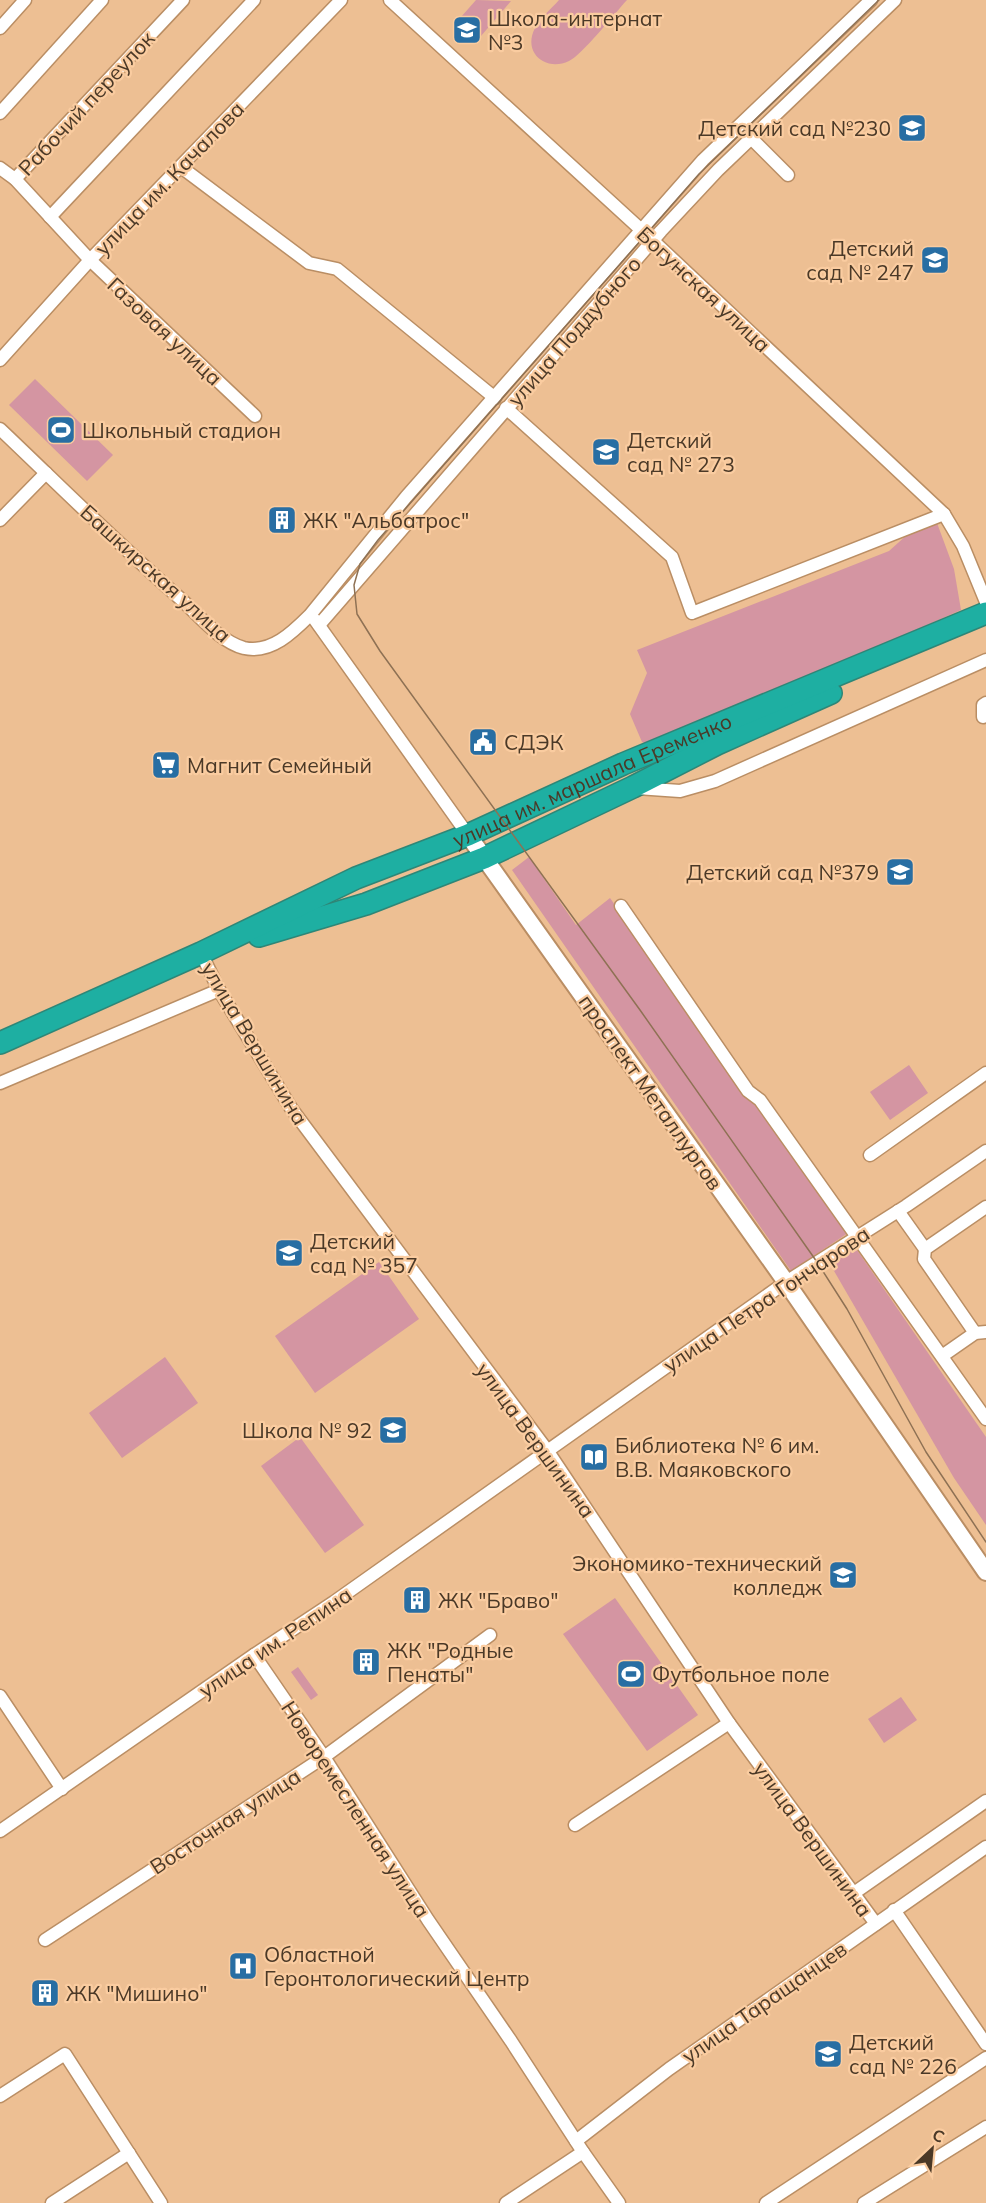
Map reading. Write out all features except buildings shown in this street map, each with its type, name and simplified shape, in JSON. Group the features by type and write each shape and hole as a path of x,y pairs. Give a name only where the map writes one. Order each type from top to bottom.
{"highway":[{"name":"улица им. маршала Еременко","path":"0,1043 201,953 356,878 468,835 623,765 986,613"},
{"name":"улица им. маршала Еременко","path":"201,953 366,904 484,858 633,788 717,744 986,622"},
{"path":"623,765 630,770 634,778 633,788"},
{"path":"356,878 354,888 359,898 366,904"}],"main road":[{"name":"проспект Металлургов","path":"468,835 786,1282 986,1572"}],"street":[{"path":"0,28 25,0"},
{"path":"0,113 102,0"},
{"name":"Рабочий переулок","path":"15,179 183,0"},
{"path":"50,217 254,0"},
{"name":"улица им. Качалова","path":"0,360 90,260 341,0"},
{"name":"Богунская улица","path":"390,0 653,241 944,514 963,546 986,602"},
{"name":"улица Поддубного","path":"368,545 406,496 703,160 871,0"},
{"name":"улица Поддубного","path":"319,625 506,408 718,170 895,0"},
{"path":"751,138 788,175"},
{"path":"182,167 309,263 337,269 495,398"},
{"name":"Газовая улица","path":"0,168 15,179 90,260 255,416"},
{"path":"506,408 672,557 692,613 944,514"},
{"name":"Башкирская улица","path":"0,429 135,560 221,635 244,648 261,649 280,641 297,629 368,545"},
{"path":"0,520 46,473"},
{"name":"проспект Металлургов","path":"310,615 468,835"},
{"path":"633,788 680,791 715,781 986,660"},
{"path":"983,717 983,705 986,703"},
{"path":"621,906 748,1091 760,1100 986,1419"},
{"name":"улица Вершинина","path":"201,953 219,990 291,1108 547,1450 729,1723 876,1924"},
{"path":"0,1083 219,990"},
{"path":"870,1155 986,1073"},
{"name":"улица Петра Гончарова","path":"547,1450 786,1282 985,1155"},
{"path":"925,1249 986,1207"},
{"path":"898,1211 925,1249 924,1259 981,1332 942,1356"},
{"name":"улица им. Репина","path":"0,1831 334,1602 547,1450"},
{"name":"Восточная улица","path":"45,1940 324,1757 490,1635"},
{"name":"Новоремесленная улица","path":"254,1655 324,1757 428,1920 619,2203"},
{"path":"0,1696 62,1789"},
{"path":"575,1824 729,1723"},
{"path":"854,1893 986,1801"},
{"name":"улица Таращанцев","path":"506,2203 579,2146 669,2069 986,1847"},
{"path":"894,1910 986,2044"},
{"path":"0,2096 65,2054 161,2203"},
{"path":"765,2203 986,2058"},
{"path":"864,2203 985,2126"},
{"path":"52,2203 129,2153"}],"shaded area":[{"path":"476,0 511,1 481,36 461,17"},
{"path":"559,0 627,0 590,43 574,57 560,64 552,64 538,58 532,45 532,37 540,21"},
{"name":"Школьный стадион","path":"35,379 113,455 87,481 9,405"},
{"path":"927,517 937,523 954,569 961,610 655,746 642,742 630,714 647,673 637,650 889,551"},
{"path":"529,857 576,925 610,898 848,1233 791,1271 512,870"},
{"path":"909,1065 928,1093 890,1120 870,1092"},
{"path":"855,1247 986,1437 986,1525 954,1478 830,1264"},
{"path":"379,1262 419,1319 315,1393 275,1336"},
{"path":"165,1357 198,1403 122,1458 89,1413"},
{"path":"300,1437 364,1525 325,1553 261,1466"},
{"name":"Футбольное поле","path":"615,1598 698,1715 647,1751 563,1634"},
{"path":"298,1667 318,1695 311,1700 291,1672"},
{"path":"901,1697 917,1720 884,1743 868,1719"}],"tram line":[{"path":"879,0 699,174 378,540 360,564 354,585 357,614 380,651 640,1010 817,1262 847,1309 926,1452 986,1542"}],"place":[{"name":"Школа-интернат №3","path":"467,30"},
{"name":"Детский сад №230","path":"912,128"},
{"name":"Детский сад № 247","path":"935,260"},
{"name":"Школьный стадион","path":"61,430"},
{"name":"Детский сад № 273","path":"606,452"},
{"name":"ЖК \"Альбатрос\"","path":"282,520"},
{"name":"СДЭК","path":"483,742"},
{"name":"Магнит Семейный","path":"166,765"},
{"name":"Детский сад №379","path":"900,872"},
{"name":"Детский сад № 357","path":"289,1253"},
{"name":"Школа № 92","path":"393,1430"},
{"name":"Библиотека № 6 им. В.В. Маяковского","path":"594,1457"},
{"name":"Экономико-технический колледж","path":"843,1575"},
{"name":"ЖК \"Браво\"","path":"417,1600"},
{"name":"ЖК \"Родные Пенаты\"","path":"366,1662"},
{"name":"Футбольное поле","path":"631,1674"},
{"name":"Областной Геронтологический Центр","path":"243,1966"},
{"name":"ЖК \"Мишино\"","path":"45,1993"},
{"name":"Детский сад № 226","path":"828,2054"}]}
